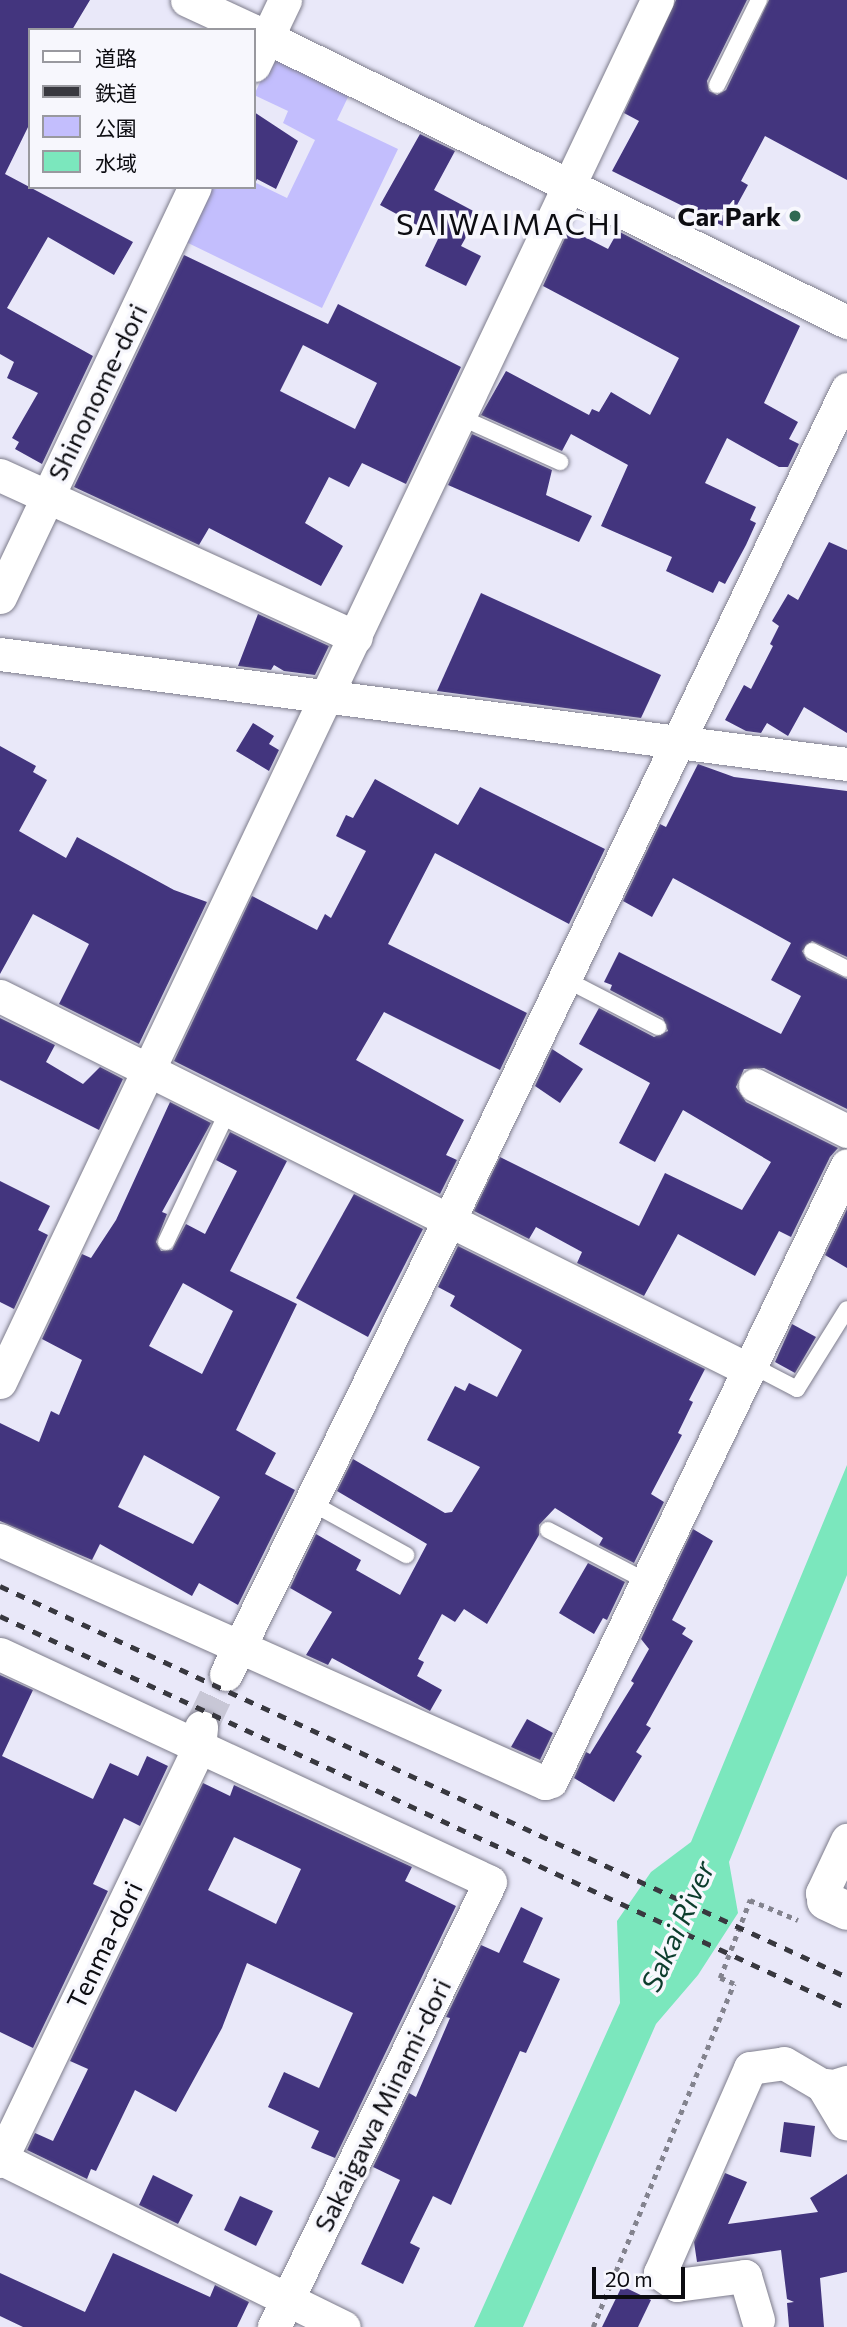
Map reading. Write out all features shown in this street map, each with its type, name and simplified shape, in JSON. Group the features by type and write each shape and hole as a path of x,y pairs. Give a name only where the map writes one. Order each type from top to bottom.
{"street":[{"path":"187,0 235,28"},
{"path":"285,0 257,41 569,187 847,322"},
{"path":"0,1382 657,0"},
{"name":"Shinonome-dori","path":"0,597 194,189"},
{"path":"233,1660 450,1218 675,740 847,389"},
{"path":"0,475 356,637"},
{"path":"0,654 847,764"},
{"path":"0,996 748,1367"},
{"path":"755,1085 847,1131"},
{"path":"0,1540 233,1660 545,1783 551,1781 847,1165"},
{"path":"0,1654 200,1737"},
{"name":"Sakaigawa Minami-dori","path":"200,1737 490,1882 280,2314"},
{"name":"Tenma-dori","path":"0,2159 200,1737"},
{"path":"827,1911 822,1893 847,1840"},
{"path":"758,2320 746,2276 677,2285 660,2273 750,2068 783,2063 837,2085 847,2121"},
{"path":"0,2159 280,2314 344,2327"}],"lane":[{"path":"717,85 759,0"},
{"path":"460,417 560,463"},
{"path":"812,951 847,970"},
{"path":"563,978 658,1027"},
{"path":"166,1242 229,1108"},
{"path":"748,1367 797,1389 847,1309"},
{"path":"310,1502 406,1555"},
{"path":"548,1530 646,1581"}],"path":[{"path":"593,2327 734,1984 720,1978 750,1900 827,1911"}],"green space":[{"path":"272,57 349,95 337,120 398,149 322,308 184,241 209,189 256,189 256,183 287,198 315,140 283,123 288,111 256,96"}],"water":[{"name":"Sakai River","path":"847,1465 847,1575 729,1862 738,1913 698,1975 656,2024 523,2327 474,2327 620,2003 617,1921 651,1872 691,1842"}],"building":[{"path":"0,0 90,0 73,28 28,28 28,127 5,174 28,186 28,189 33,189 133,242 114,275 48,237 7,308 93,356 42,464 15,449 19,442 12,438 38,393 7,378 14,362 0,354"},
{"path":"676,0 747,0 707,81 709,91 717,95 726,90 769,0 847,0 847,180 765,136 741,181 748,185 725,227 612,171 639,121 624,113"},
{"path":"256,113 298,141 276,189 257,179 256,181"},
{"path":"420,134 455,151 434,190 479,214 461,246 481,256 466,286 425,266 439,237 380,205"},
{"path":"569,229 608,249 618,231 800,326 764,403 798,422 789,439 799,444 788,467 779,467 727,438 705,483 756,507 750,520 756,523 746,545 725,584 719,581 713,593 666,571 672,557 601,526 628,465 571,434 562,451 481,415 506,371 589,415 592,409 599,412 611,392 650,415 679,358 543,286"},
{"path":"184,255 328,324 338,304 461,367 406,484 362,463 349,487 329,477 305,523 343,546 321,586 209,528 199,545 74,487","holes":["303,345 377,383 355,429 280,391"]},
{"path":"472,434 552,470 546,495 592,516 579,542 448,485"},
{"path":"829,542 847,550 847,733 804,707 788,736 767,723 761,733 746,731 725,720 744,685 751,689 773,646 770,644 779,626 772,621 788,594 798,600"},
{"path":"481,593 661,675 641,718 437,691"},
{"path":"258,614 329,646 315,675 284,671 274,665 271,670 238,666"},
{"path":"253,723 274,736 269,744 279,750 269,771 236,751"},
{"path":"0,746 36,766 33,772 47,780 19,831 66,858 77,837 174,890 207,902 139,1044 59,1004 89,944 33,914 0,974"},
{"path":"698,764 734,777 847,791 847,957 812,941 802,951 807,960 847,979 847,1109 764,1068 744,1069 736,1087 746,1102 838,1148 830,1157 791,1237 779,1231 755,1276 678,1234 644,1296 577,1263 582,1252 536,1227 529,1239 474,1211 500,1157 639,1226 665,1173 742,1210 771,1162 683,1110 655,1162 619,1143 650,1083 579,1044 599,1008 654,1037 668,1031 663,1018 610,990 612,985 604,982 619,952 781,1034 801,996 771,980 791,943 673,878 652,917 623,901 660,824 666,827"},
{"path":"375,779 458,825 480,787 605,849 569,924 435,853 388,944 527,1013 500,1070 384,1012 356,1060 464,1120 446,1155 457,1160 440,1194 174,1061 252,896 317,930 325,914 331,918 366,851 336,836 346,815 353,818"},
{"path":"0,1018 55,1045 46,1062 83,1084 100,1067 123,1079 99,1130 0,1080"},
{"path":"552,1049 583,1069 560,1103 535,1086"},
{"path":"170,1102 211,1123 162,1212 167,1214 156,1242 161,1251 172,1250 186,1224 205,1234 237,1171 216,1160 230,1132 287,1161 230,1271 297,1304 236,1430 276,1453 265,1474 295,1490 238,1605 199,1583 192,1596 100,1544 92,1560 0,1521 0,1423 39,1442 51,1411 59,1415 82,1360 42,1339 82,1254 91,1258 116,1220","holes":["183,1283 233,1311 202,1374 149,1346","144,1455 220,1497 193,1544 118,1507"]},
{"path":"0,1181 50,1206 38,1230 48,1235 14,1309 0,1302"},
{"path":"354,1194 423,1229 368,1337 296,1298"},
{"path":"847,1209 847,1268 825,1255"},
{"path":"458,1246 705,1369 689,1400 693,1402 678,1433 682,1435 651,1494 664,1502 634,1563 599,1545 603,1538 555,1508 539,1525 539,1535 487,1624 464,1609 455,1622 442,1614 418,1659 424,1662 417,1676 442,1690 430,1711 332,1658 328,1665 306,1655 332,1612 290,1588 316,1534 361,1560 356,1570 400,1595 427,1544 337,1491 353,1459 445,1513 452,1512 480,1467 427,1440 455,1386 465,1391 469,1383 497,1397 522,1350 450,1306 455,1296 438,1287"},
{"path":"792,1324 816,1337 795,1373 775,1362"},
{"path":"693,1529 713,1541 672,1620 686,1628 682,1634 693,1641 646,1725 651,1728 636,1752 642,1756 614,1802 574,1778 586,1752 590,1754 634,1683 631,1681 649,1649 641,1639"},
{"path":"588,1563 625,1582 607,1620 603,1618 594,1634 559,1613"},
{"path":"0,1675 33,1690 2,1756 93,1799 110,1763 138,1776 147,1756 168,1766 140,1826 124,1818 93,1884 108,1891 33,2048 0,2032"},
{"path":"527,1719 553,1733 540,1760 511,1747"},
{"path":"203,1783 230,1796 234,1785 412,1867 405,1881 456,1906 335,2158 311,2148 319,2131 268,2107 284,2072 319,2088 353,2013 247,1963 222,2028 176,2112 135,2090 96,2171 91,2169 87,2179 27,2150 35,2133 53,2141 88,2069 70,2061","holes":["234,1837 301,1869 276,1924 208,1890"]},
{"path":"521,1907 543,1918 523,1962 560,1979 526,2053 520,2051 451,2205 433,2196 410,2243 420,2248 403,2284 361,2264 400,2180 373,2167 409,2093 416,2097 450,2018 446,2017 481,1945 499,1953"},
{"path":"784,2122 815,2126 811,2157 780,2152"},
{"path":"725,2173 747,2182 728,2224 818,2212 810,2198 847,2174 847,2272 820,2278 824,2327 789,2327 787,2303 794,2302 787,2299 781,2250 697,2262 694,2242"},
{"path":"153,2175 193,2195 178,2224 139,2205"},
{"path":"240,2196 273,2211 256,2246 224,2230"},
{"path":"113,2253 210,2297 215,2285 249,2302 237,2327 23,2327 0,2316 0,2273 85,2312"},
{"path":"622,2286 651,2300 638,2327 602,2327"}],"tunnel":[{"path":"201,1727 226,1674"}],"railway":[{"path":"0,1586 847,1977"},
{"path":"0,1616 847,2008"}],"place":[{"name":"Car Park","path":"795,216"}],"district":[{"name":"SAIWAIMACHI","path":"509,223"}]}
